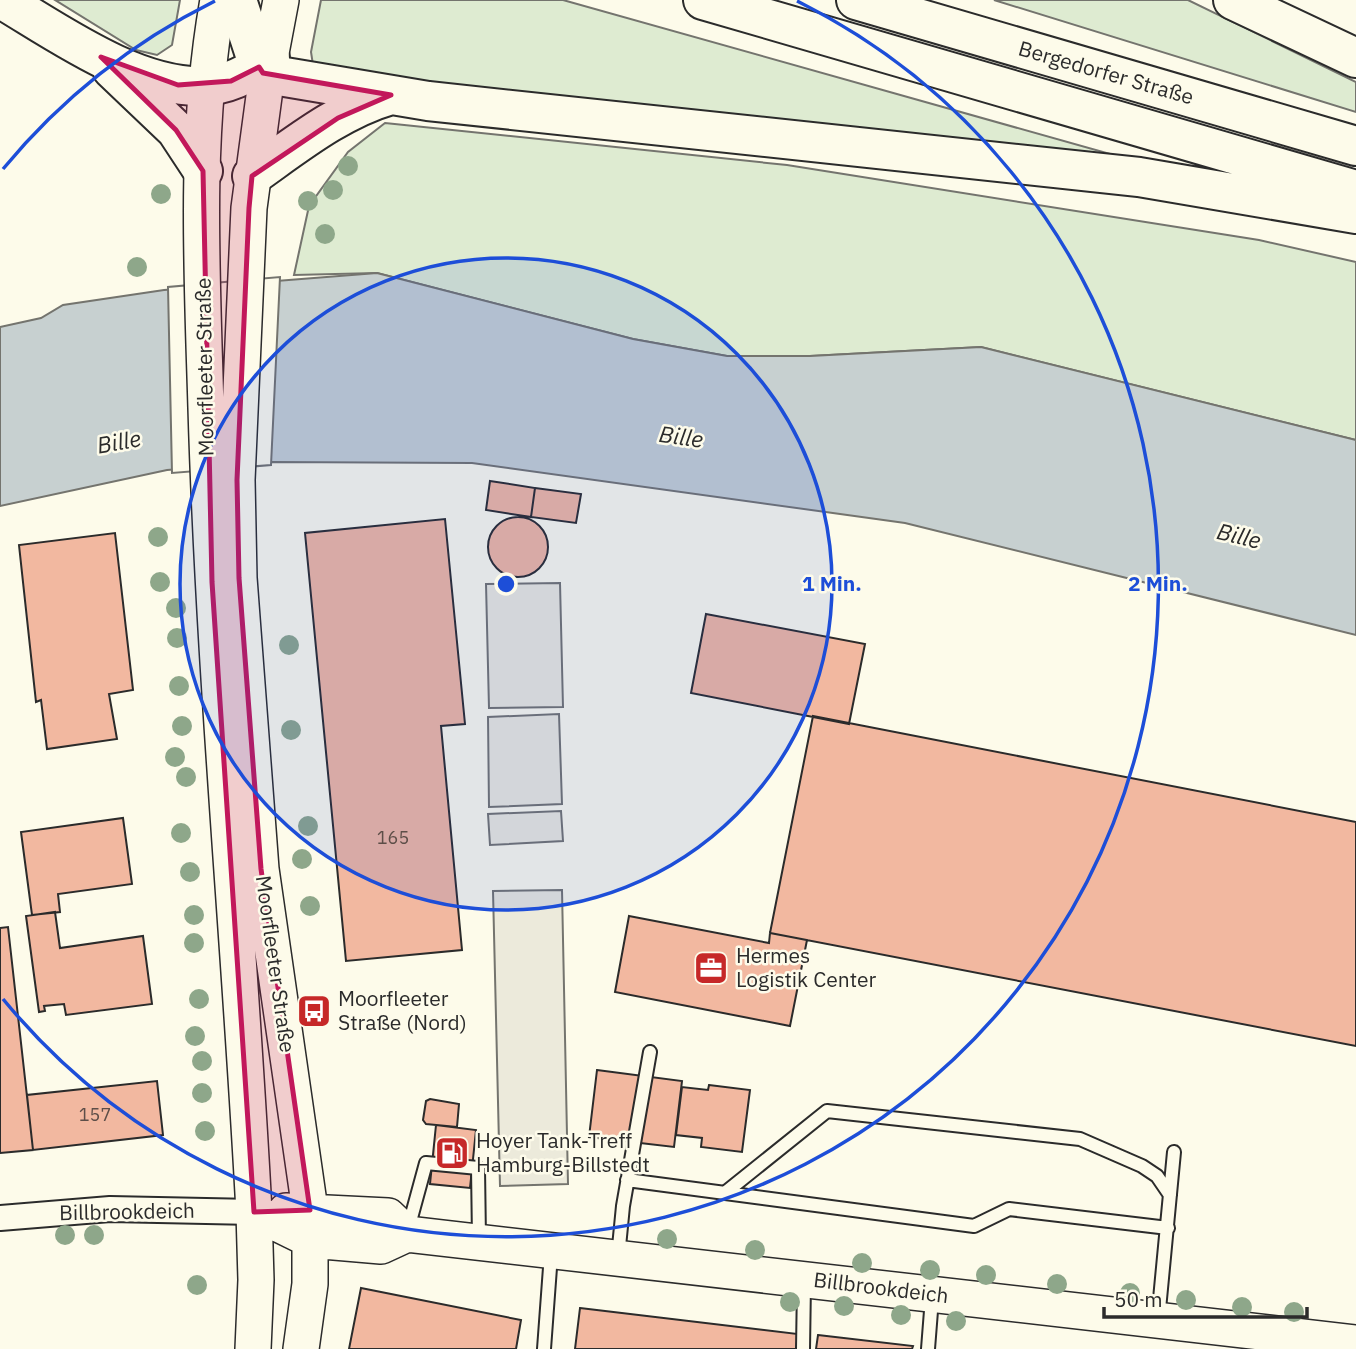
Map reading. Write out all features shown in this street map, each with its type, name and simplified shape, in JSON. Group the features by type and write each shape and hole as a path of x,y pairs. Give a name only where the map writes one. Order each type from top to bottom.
{"highway":[{"path":"3,0 101,57 178,85 209,86 231,81 265,66 391,95 1139,177 1356,214"},
{"path":"237,0 265,66"},
{"path":"703,0 1356,190"},
{"name":"Bergedorfer Straße","path":"856,0 1356,146"},
{"path":"1233,0 1356,58"},
{"path":"101,57 176,130 203,189"},
{"path":"251,192 338,118 370,101 391,95"}],"main road":[{"path":"203,189 209,86 218,0"},
{"path":"251,192 265,66 281,0"},
{"name":"Moorfleeter Straße","path":"203,189 202,253 223,481"},
{"name":"Moorfleeter Straße","path":"223,481 251,192"},
{"path":"223,481 226,580"},
{"name":"Moorfleeter Straße","path":"226,580 254,1212 256,1280 253,1349"},
{"name":"Moorfleeter Straße","path":"226,580 261,869 310,1225 308,1312 301,1349"},
{"name":"Billbrookdeich","path":"254,1212 310,1225 388,1216 407,1234 1356,1343"}],"street":[{"name":"Billbrookdeich","path":"0,1218 110,1209 254,1212"}],"lane":[{"path":"618,1257 627,1180 650,1052"},
{"path":"726,1192 827,1111 1080,1139 1142,1166 1157,1176 1170,1195"},
{"path":"1158,1320 1174,1152"},
{"path":"407,1234 426,1163 478,1168 479,1243"},
{"path":"627,1180 974,1226 1009,1209 1168,1228"},
{"path":"544,1349 551,1250"},
{"path":"803,1349 804,1279"},
{"path":"928,1349 933,1294"}],"highlighted area":[{"path":"101,57 178,85 231,81 259,67 263,73 391,95 338,118 252,176 249,208 237,480 239,578 261,869 310,1210 254,1212 212,582 203,171 176,130"}],"green space":[{"path":"55,0 180,0 172,45 157,55 136,50"},
{"path":"321,0 563,0 1142,163 322,70 313,65 311,52"},
{"path":"994,0 1188,0 1356,82 1356,112"},
{"path":"385,123 787,165 1259,240 1356,262 1356,440 981,347 810,356 727,356 633,339 377,273 294,275 309,206 348,152"}],"shaded area":[{"path":"560,583 563,707 489,708 486,584"},
{"path":"559,714 562,804 489,807 488,717"},
{"path":"561,811 563,841 490,845 488,814"},
{"path":"562,890 568,1184 500,1186 493,891"}],"water":[{"name":"Bille","path":"377,273 633,339 727,356 810,356 981,347 1356,440 1356,635 905,523 472,463 272,462 167,470 0,506 0,327 41,318 63,305 164,290"}],"pier":[{"path":"280,277 271,465 172,473 168,287"}],"building":[{"path":"490,481 535,488 531,517 486,510"},
{"path":"535,488 581,494 576,523 531,517"},
{"path":"518,517 535,522 543,530 548,547 543,564 535,572 518,577 501,572 493,564 488,547 493,530 501,522"},
{"path":"445,519 465,724 441,726 462,950 346,961 305,533"},
{"path":"115,533 133,690 109,694 117,739 47,749 41,700 36,702 19,545"},
{"path":"706,614 865,644 849,724 691,693"},
{"path":"813,716 1356,822 1356,1046 770,933"},
{"path":"123,818 132,884 58,894 60,912 32,915 21,832"},
{"path":"55,912 60,948 143,936 152,1004 66,1015 64,1004 44,1006 45,1011 39,1012 26,916"},
{"name":"Hermes Logistik Center","path":"629,916 769,943 770,933 807,940 790,1026 615,992"},
{"path":"8,927 33,1150 0,1153 0,928"},
{"path":"597,1070 682,1081 674,1147 589,1137"},
{"path":"157,1081 163,1135 33,1150 27,1095"},
{"path":"709,1085 750,1090 742,1152 701,1147 702,1138 676,1135 682,1087 708,1090"},
{"path":"430,1099 459,1104 457,1127 426,1124 423,1120 426,1101"},
{"path":"436,1125 476,1130 470,1188 430,1184"},
{"path":"361,1288 521,1320 516,1349 349,1349"},
{"path":"580,1308 798,1334 796,1349 575,1349"},
{"path":"818,1335 913,1346 912,1349 816,1349"}],"place":[{"name":"Hermes Logistik Center","path":"711,968"},
{"name":"Moorfleeter Straße (Nord)","path":"314,1011"},
{"name":"Hoyer Tank-Treff Hamburg-Billstedt","path":"452,1153"}]}
